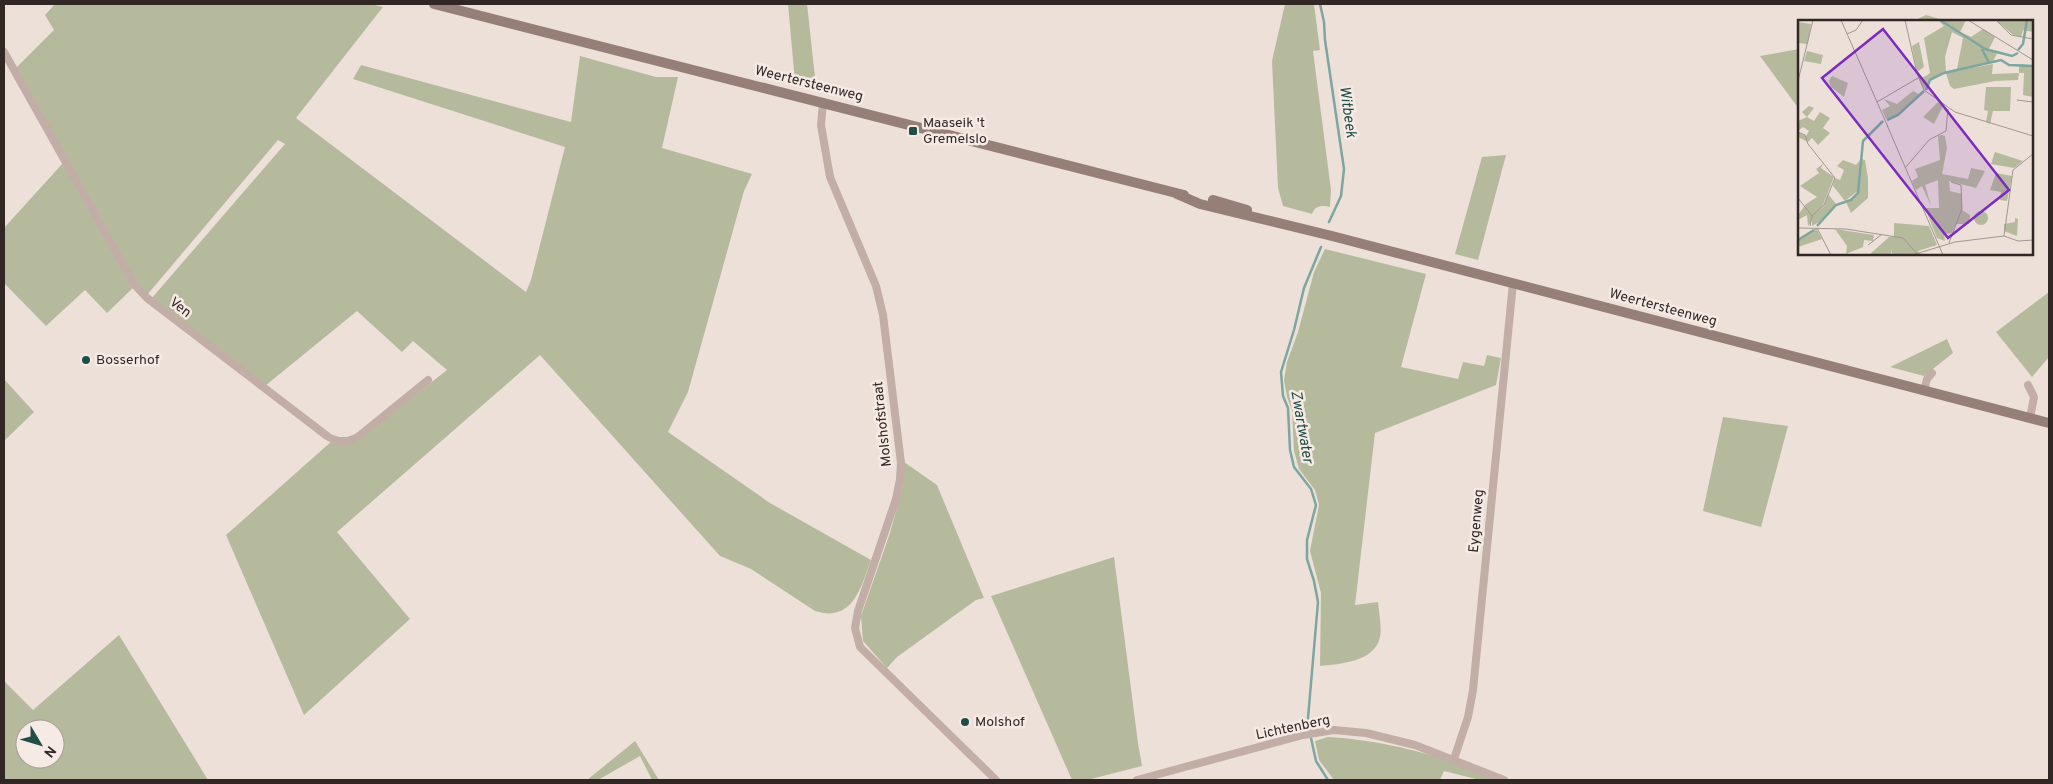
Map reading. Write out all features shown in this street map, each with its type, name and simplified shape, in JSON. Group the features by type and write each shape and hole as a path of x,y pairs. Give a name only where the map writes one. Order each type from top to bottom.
{"main road":[{"name":"Weertersteenweg","path":"434,4 1177,194 1233,205 1270,220 2049,423"}],"street":[{"name":"Ven","path":"4,52 134,284 147,298 206,344 327,436 340,441 349,441 360,436 428,380"},
{"name":"Molshofstraat","path":"823,102 821,125 830,177 876,286 883,315 900,463 900,480 896,499 858,611 855,628 860,647 996,780"},
{"name":"Eygenweg","path":"1454,759 1468,717 1473,690 1513,283"},
{"path":"1924,390 1927,379 1932,373"},
{"path":"2028,385 2034,397 2030,418"},
{"name":"Lichtenberg","path":"1137,780 1303,735 1334,730 1366,733 1415,745 1504,780"}],"green space":[{"path":"55,4 371,4 383,7 296,118 526,292 531,280 565,147 353,79 361,65 571,122 580,56 656,77 678,77 662,148 752,174 744,191 688,392 668,432 770,503 871,560 854,600 838,612 815,611 751,569 720,556 540,355 337,532 410,619 304,715 226,535 332,441 360,438 447,370 413,341 402,352 357,311 265,386 151,299 285,144 278,140 147,295 141,289 15,69 54,30 45,15"},
{"path":"788,4 807,4 816,87 795,82"},
{"path":"1285,4 1314,4 1320,50 1313,51 1331,190 1330,207 1319,207 1312,214 1283,206 1278,188 1272,61"},
{"path":"1926,15 1944,20 1915,20"},
{"path":"1798,49 1798,108 1760,56"},
{"path":"1506,155 1478,260 1455,254 1482,157"},
{"path":"63,163 134,287 107,313 85,290 46,326 4,283 4,228"},
{"path":"1325,249 1426,274 1401,367 1458,379 1463,362 1484,366 1487,355 1501,358 1496,385 1375,433 1355,605 1378,602 1381,624 1380,637 1377,645 1364,657 1346,663 1320,666 1321,593 1310,551 1319,505 1315,490 1299,469 1294,451 1292,410 1284,380 1287,362 1298,332 1314,272"},
{"path":"2049,292 2049,357 2032,377 1996,332"},
{"path":"1947,339 1953,353 1924,376 1890,367"},
{"path":"4,379 34,412 4,441"},
{"path":"1723,417 1788,426 1761,527 1703,511"},
{"path":"904,462 937,485 984,598 976,600 897,657 887,668 863,641 861,616 890,533 902,489"},
{"path":"1114,557 1142,766 1087,780 1072,780 991,596"},
{"path":"119,635 208,780 4,780 4,681 33,710"},
{"path":"1328,737 1375,742 1423,753 1458,764 1495,780 1480,780 1444,771 1440,780 1334,780 1319,760 1315,741"},
{"path":"635,741 659,780 652,780 640,756 598,780 587,780"}],"waterway":[{"name":"Witbeek","path":"1320,4 1344,169 1341,196 1329,222"},
{"name":"Zwartwater","path":"1309,729 1308,718 1318,602 1307,559 1307,540 1316,505 1311,489 1294,467 1290,450 1288,408 1283,396 1281,372 1304,288 1321,247"},
{"name":"Witbeek","path":"1311,738 1316,761 1328,780"}],"place":[{"name":"Maaseik 't Gremelslo","path":"913,131"},
{"name":"Bosserhof","path":"86,360"},
{"name":"Molshof","path":"965,722"}]}
